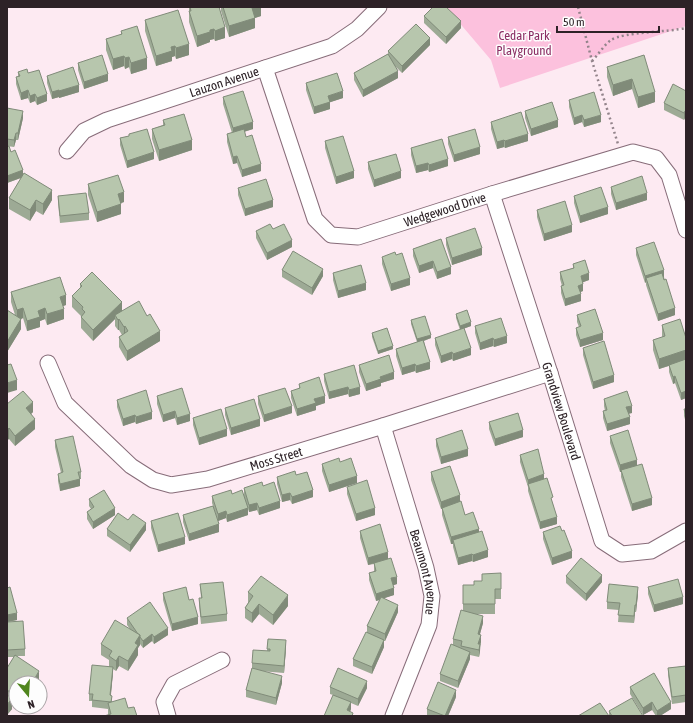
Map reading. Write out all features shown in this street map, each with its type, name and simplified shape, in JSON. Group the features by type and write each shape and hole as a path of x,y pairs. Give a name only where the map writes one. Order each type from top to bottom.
{"street":[{"name":"Lauzon Avenue","path":"67,151 84,132 107,120 332,46 357,29 379,7"},
{"name":"Wedgewood Drive","path":"265,68 315,219 331,235 358,237 492,194 633,152 656,158 669,175 686,230"},
{"name":"Grandview Boulevard","path":"492,194 602,541 622,554 651,551 686,531"},
{"name":"Moss Street","path":"48,363 65,403 131,466 153,480 171,485 208,479 550,373"},
{"name":"Beaumont Avenue","path":"383,426 426,568 432,596 429,625 393,716"},
{"path":"168,716 164,702 174,684 222,660"}],"path":[{"path":"578,7 592,61 622,156"},
{"path":"592,61 611,40 631,35 674,31 686,28"}],"green space":[{"name":"Cedar Park Playground","path":"446,7 686,7 686,26 500,88 491,60"}],"building":[{"path":"190,7 219,7 225,27 215,31 214,29 210,30 210,32 197,36 189,11 191,11"},
{"path":"223,7 257,7 252,8 255,18 229,26"},
{"path":"433,7 446,7 461,21 446,37 424,16"},
{"path":"178,10 189,44 176,48 175,46 171,47 172,51 156,56 145,20"},
{"path":"416,24 430,38 402,66 388,51"},
{"path":"137,26 147,58 131,63 129,57 125,58 124,56 113,59 106,39 122,34 121,31"},
{"path":"388,54 398,71 363,90 354,73"},
{"path":"102,55 108,74 84,82 78,63"},
{"path":"644,55 655,92 638,97 632,79 613,85 607,67"},
{"path":"73,67 79,85 52,92 47,76"},
{"path":"27,69 28,73 39,70 47,94 37,98 35,94 30,96 28,90 21,93 16,77 20,76 18,72"},
{"path":"337,73 343,91 328,96 330,102 314,107 306,83"},
{"path":"673,84 686,91 686,112 685,111 684,113 664,103"},
{"path":"243,91 253,122 233,128 223,97"},
{"path":"594,92 601,115 584,120 582,115 574,118 569,100"},
{"path":"552,102 558,120 531,129 525,111"},
{"path":"7,108 23,111 18,133 16,133 14,140 7,139"},
{"path":"521,112 528,134 497,142 491,122"},
{"path":"184,114 192,140 159,150 152,129 165,125 163,120"},
{"path":"147,129 154,152 127,161 120,138"},
{"path":"244,129 246,137 252,135 261,164 242,170 237,156 233,157 227,134"},
{"path":"475,129 480,147 454,155 448,137"},
{"path":"343,136 354,171 336,177 325,141"},
{"path":"442,139 448,159 429,165 428,163 416,166 411,148"},
{"path":"9,146 11,152 15,150 23,170 7,176 7,147"},
{"path":"396,154 401,171 374,180 368,162"},
{"path":"24,173 52,190 43,204 36,200 30,210 9,198"},
{"path":"118,175 124,192 118,194 121,204 97,212 88,184"},
{"path":"642,176 647,193 616,203 611,187"},
{"path":"266,179 273,200 245,209 238,188"},
{"path":"601,187 608,207 580,216 574,196"},
{"path":"86,193 89,213 60,216 58,196"},
{"path":"565,201 572,225 544,234 537,210"},
{"path":"270,224 273,229 284,224 292,240 267,253 256,231"},
{"path":"475,228 482,248 452,258 446,238"},
{"path":"441,239 451,267 437,272 433,261 419,266 413,249"},
{"path":"654,242 664,270 645,276 636,248"},
{"path":"293,251 323,269 312,288 282,270"},
{"path":"395,252 396,255 402,253 410,278 391,284 382,257"},
{"path":"585,260 589,273 581,276 583,284 578,286 581,294 565,299 561,286 564,285 560,272 574,268 573,264"},
{"path":"361,265 366,283 338,291 333,273"},
{"path":"92,272 122,302 93,330 81,317 85,312 82,309 83,307 72,296 82,286 80,284"},
{"path":"662,273 664,280 666,279 675,308 658,314 646,278"},
{"path":"60,277 66,295 60,297 64,309 47,314 45,308 38,311 40,317 27,321 23,308 17,310 11,292"},
{"path":"139,301 147,316 150,314 160,331 127,351 119,337 128,331 115,315"},
{"path":"595,309 603,333 580,340 576,328 581,326 577,315"},
{"path":"7,310 21,319 7,342"},
{"path":"467,310 471,322 460,326 456,314"},
{"path":"425,316 431,335 417,339 411,320"},
{"path":"501,318 507,336 494,340 493,338 480,343 475,326"},
{"path":"680,319 686,338 686,350 659,359 653,340 665,336 662,325"},
{"path":"387,328 393,346 378,351 372,333"},
{"path":"464,328 471,348 441,356 435,338"},
{"path":"423,340 430,362 402,368 396,349"},
{"path":"604,341 614,375 593,382 583,348"},
{"path":"389,355 394,372 380,377 381,379 366,384 359,365"},
{"path":"686,359 686,391 681,393 669,365"},
{"path":"11,364 17,380 7,383 7,365"},
{"path":"354,365 360,387 349,390 348,387 329,392 324,374"},
{"path":"319,377 325,396 314,399 316,403 297,409 291,391 300,388 299,384"},
{"path":"182,388 190,414 177,418 175,411 163,415 157,396"},
{"path":"285,388 292,406 264,415 258,396"},
{"path":"146,390 152,412 123,419 117,400"},
{"path":"23,391 33,402 26,408 35,419 15,436 9,428 7,430 7,404"},
{"path":"627,391 632,406 626,407 630,417 607,424 603,411 607,410 604,399"},
{"path":"254,399 260,419 231,428 225,408"},
{"path":"221,409 227,429 199,438 193,418"},
{"path":"518,413 523,430 495,439 489,422"},
{"path":"462,430 468,449 441,457 436,439"},
{"path":"628,430 637,460 620,465 610,436"},
{"path":"73,436 81,472 78,472 80,479 60,484 58,474 63,472 55,440"},
{"path":"538,449 544,474 528,480 520,455"},
{"path":"339,458 340,462 351,458 357,476 329,485 322,464"},
{"path":"642,464 652,498 632,504 621,470"},
{"path":"450,466 460,495 441,502 431,472"},
{"path":"295,471 296,475 307,472 313,490 292,497 290,493 282,495 277,477"},
{"path":"547,478 557,517 540,522 528,484"},
{"path":"367,480 375,508 356,514 347,487"},
{"path":"262,482 263,486 274,482 280,501 259,508 257,503 249,505 244,488"},
{"path":"104,490 115,508 93,522 87,512 94,507 89,499"},
{"path":"231,490 232,494 242,490 248,508 227,515 226,511 218,514 212,496"},
{"path":"461,501 465,515 473,512 479,529 451,537 442,508"},
{"path":"213,506 219,524 189,534 183,515"},
{"path":"118,513 128,520 133,514 146,523 130,545 107,529"},
{"path":"178,513 185,537 158,545 151,521"},
{"path":"380,524 388,552 368,558 360,531"},
{"path":"560,526 562,531 564,530 572,551 552,558 543,532"},
{"path":"482,531 488,550 458,558 453,540"},
{"path":"391,558 397,577 391,578 394,588 376,594 369,573 376,571 374,563"},
{"path":"581,558 602,575 586,594 566,576"},
{"path":"501,573 501,589 495,589 495,604 463,604 463,585 474,585 474,581 482,581 482,574"},
{"path":"261,576 288,595 273,615 259,604 252,613 245,608 253,596 248,592"},
{"path":"678,579 683,597 654,605 648,587"},
{"path":"223,582 227,614 201,617 199,598 202,598 200,584"},
{"path":"609,584 638,587 634,616 618,615 620,603 607,602"},
{"path":"10,587 17,613 7,615 7,588"},
{"path":"186,587 189,600 193,599 198,617 172,624 163,593"},
{"path":"381,597 398,605 385,634 367,626"},
{"path":"150,602 168,628 154,637 152,634 143,641 127,618"},
{"path":"461,610 483,616 478,634 481,635 478,644 480,644 479,650 461,646 462,641 453,639"},
{"path":"115,620 140,635 135,643 138,645 128,661 119,656 116,661 109,656 112,651 101,644"},
{"path":"23,621 25,649 7,650 7,622"},
{"path":"366,632 384,640 372,667 353,659"},
{"path":"268,639 286,640 284,666 252,663 253,650 270,651 270,649 267,649"},
{"path":"451,644 470,652 458,681 440,674"},
{"path":"15,655 39,671 37,675 8,675 8,691 7,668"},
{"path":"92,665 113,667 110,695 112,696 111,702 92,700 93,694 89,694"},
{"path":"686,666 686,695 672,697 668,668"},
{"path":"252,668 282,676 276,698 246,690"},
{"path":"338,668 367,681 358,699 330,687"},
{"path":"654,673 671,702 657,711 652,702 643,708 630,687"},
{"path":"438,682 456,690 445,716 427,709"},
{"path":"333,695 351,702 347,710 353,713 352,716 324,716"},
{"path":"125,698 128,708 134,707 137,716 104,716 111,714 108,703"},
{"path":"632,698 643,716 612,716 609,711"},
{"path":"600,703 609,716 578,716"}]}
